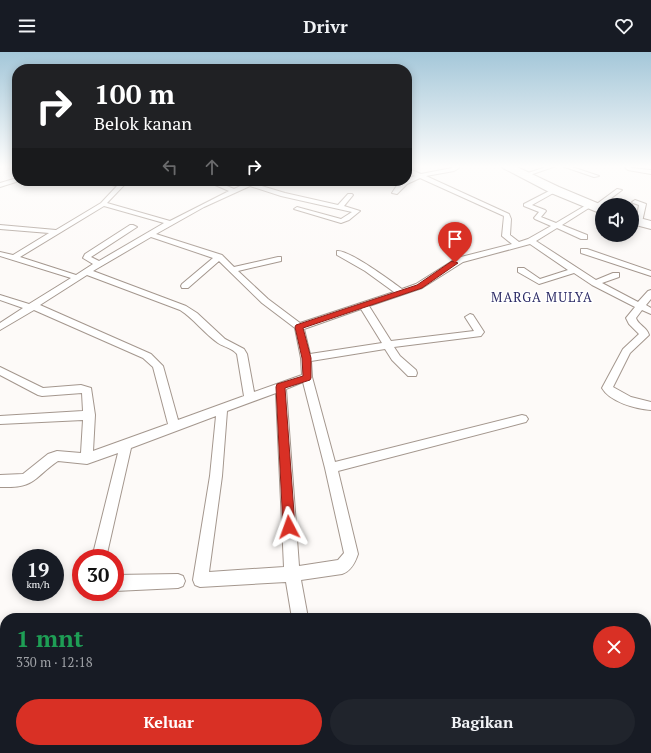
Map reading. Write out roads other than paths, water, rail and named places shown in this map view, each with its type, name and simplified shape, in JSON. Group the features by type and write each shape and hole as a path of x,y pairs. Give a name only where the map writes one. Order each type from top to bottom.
{"highway":[{"path":"577,199 595,207"}],"street":[{"path":"14,258 103,204 108,199"},
{"path":"0,327 99,264 170,223 218,199"},
{"path":"297,210 341,221 347,219 357,211 302,199"},
{"path":"340,206 347,199"},
{"path":"470,199 507,215 506,236 519,245"},
{"path":"539,199 526,205 543,211 537,217 584,237"},
{"path":"639,203 651,205"},
{"path":"103,204 170,223"},
{"path":"641,222 643,204"},
{"path":"298,327 402,293 428,281 460,260 532,241 556,226 595,207"},
{"path":"99,264 87,258 88,256 133,227"},
{"path":"0,228 57,232"},
{"path":"150,234 219,257 265,301 298,327 306,358 307,378 331,468 351,554 342,567 292,574 200,580 216,476 222,409"},
{"path":"532,241 595,283 651,311"},
{"path":"584,251 651,274"},
{"path":"340,252 368,269 402,293"},
{"path":"0,254 78,278"},
{"path":"185,286 219,257"},
{"path":"233,270 278,259"},
{"path":"521,270 536,282 539,282 575,270"},
{"path":"87,272 183,308 195,315 220,340 238,349 242,354 250,399"},
{"path":"595,283 616,275"},
{"path":"651,293 639,306 631,320 643,331 644,335 626,351 607,388 618,395 643,405 651,406"},
{"path":"1,297 32,307 147,356 158,366 174,426"},
{"path":"364,306 396,358 412,373"},
{"path":"306,358 387,345 478,334 479,332 470,317"},
{"path":"0,371 42,392 81,389 87,391 89,415 87,459"},
{"path":"0,481 18,482 27,480 52,458 57,456 87,459 307,378"},
{"path":"281,387 292,574 299,613"},
{"path":"0,420 89,415"},
{"path":"331,468 522,419"},
{"path":"101,549 126,444"},
{"path":"124,583 178,580"}],"district":[{"name":"MARGA MULYA","path":"542,297"}]}
